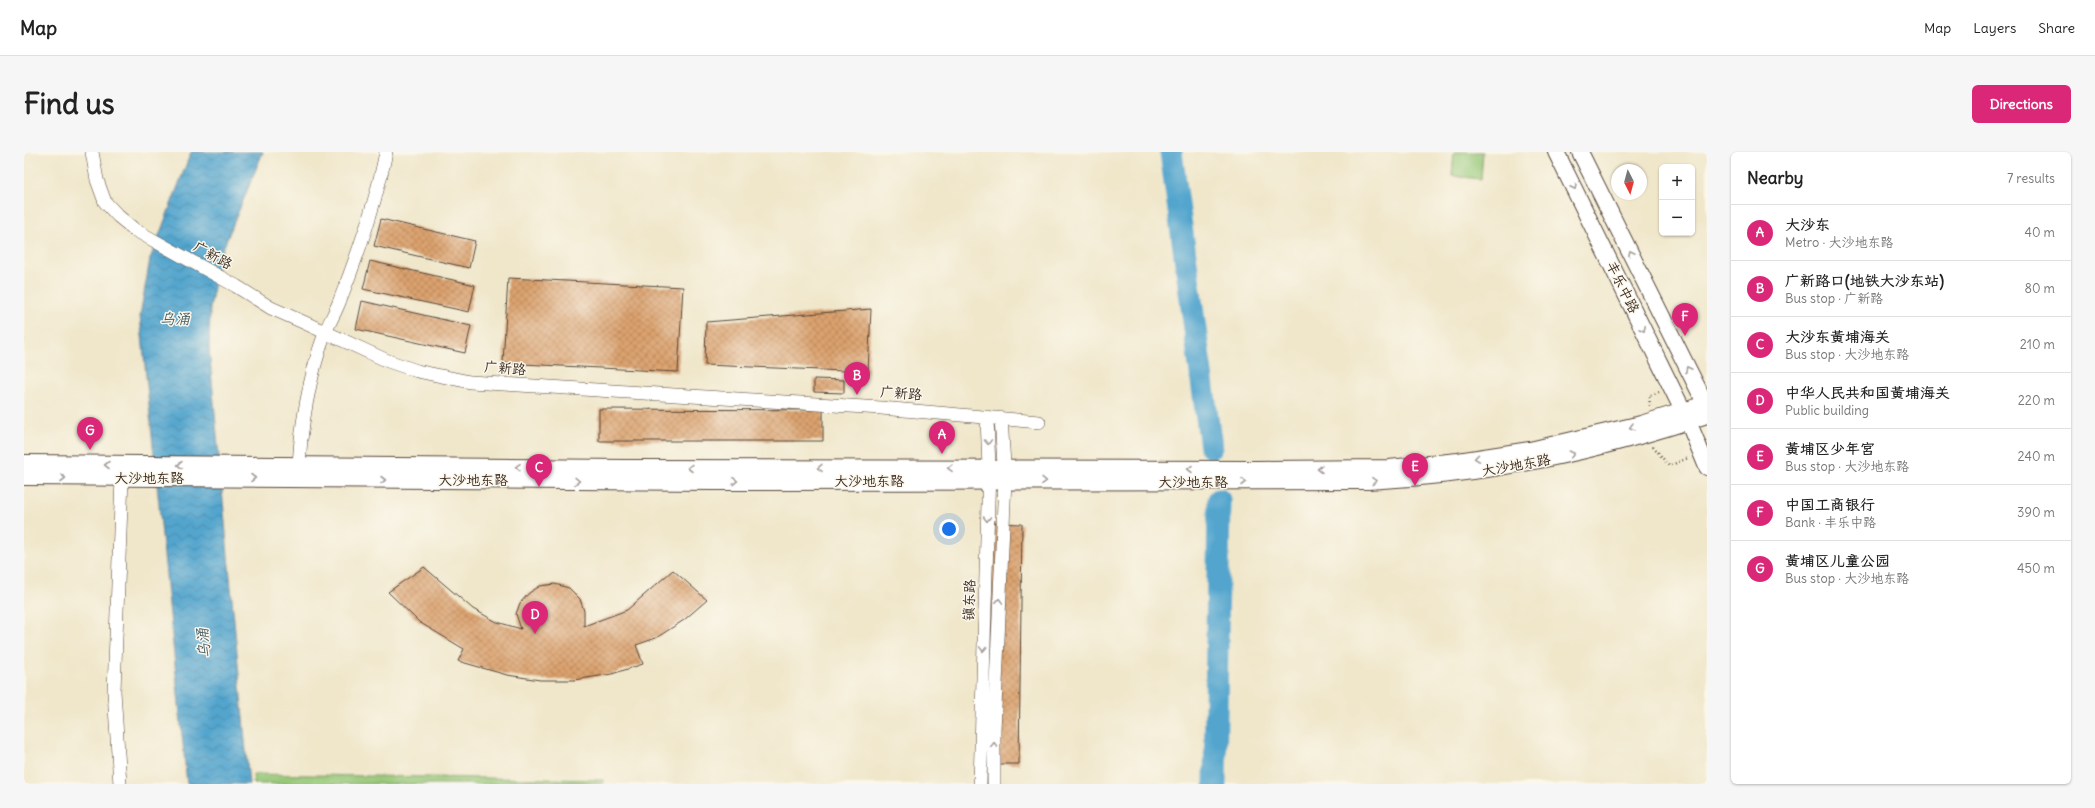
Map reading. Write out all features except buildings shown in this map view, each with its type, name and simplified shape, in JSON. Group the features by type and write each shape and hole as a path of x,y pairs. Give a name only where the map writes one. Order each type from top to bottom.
{"main road":[{"name":"丰乐中路","path":"1556,152 1685,416 1707,467"},
{"name":"丰乐中路","path":"1580,152 1707,407"},
{"name":"大沙地东路","path":"24,463 146,471 299,472 699,482 989,474 1350,469 1426,464 1515,452 1575,441 1641,424 1685,416 1707,407"},
{"name":"大沙地东路","path":"24,477 122,478 146,471"}],"street":[{"name":"广新路","path":"92,152 97,180 105,202 118,216 135,230 236,286 271,308 388,361 417,371 470,382 889,408 1039,422"},
{"path":"299,472 314,369 325,333 340,300 379,186 386,152"},
{"name":"镇东路","path":"980,784 989,474 987,417"},
{"path":"994,784 1005,474 1001,418"},
{"path":"120,784 114,691 122,478"}],"green space":[{"path":"1454,152 1483,152 1481,179 1452,176"},
{"path":"253,774 603,780 603,784 254,784"}],"water":[{"name":"乌涌","path":"191,152 263,152 220,256 210,308 209,348 249,784 187,784 140,316 150,259"}],"waterway":[{"path":"1171,152 1211,447"},
{"path":"1215,784 1219,500"}],"place":[{"name":"中国工商银行","path":"1685,336"},
{"name":"广新路口(地铁大沙东站)","path":"857,395"},
{"name":"黄埔区儿童公园","path":"90,450"},
{"name":"大沙东","path":"942,454"},
{"name":"黄埔区少年宫","path":"1415,486"},
{"name":"大沙东黄埔海关","path":"539,487"},
{"name":"中华人民共和国黄埔海关","path":"535,634"}]}
